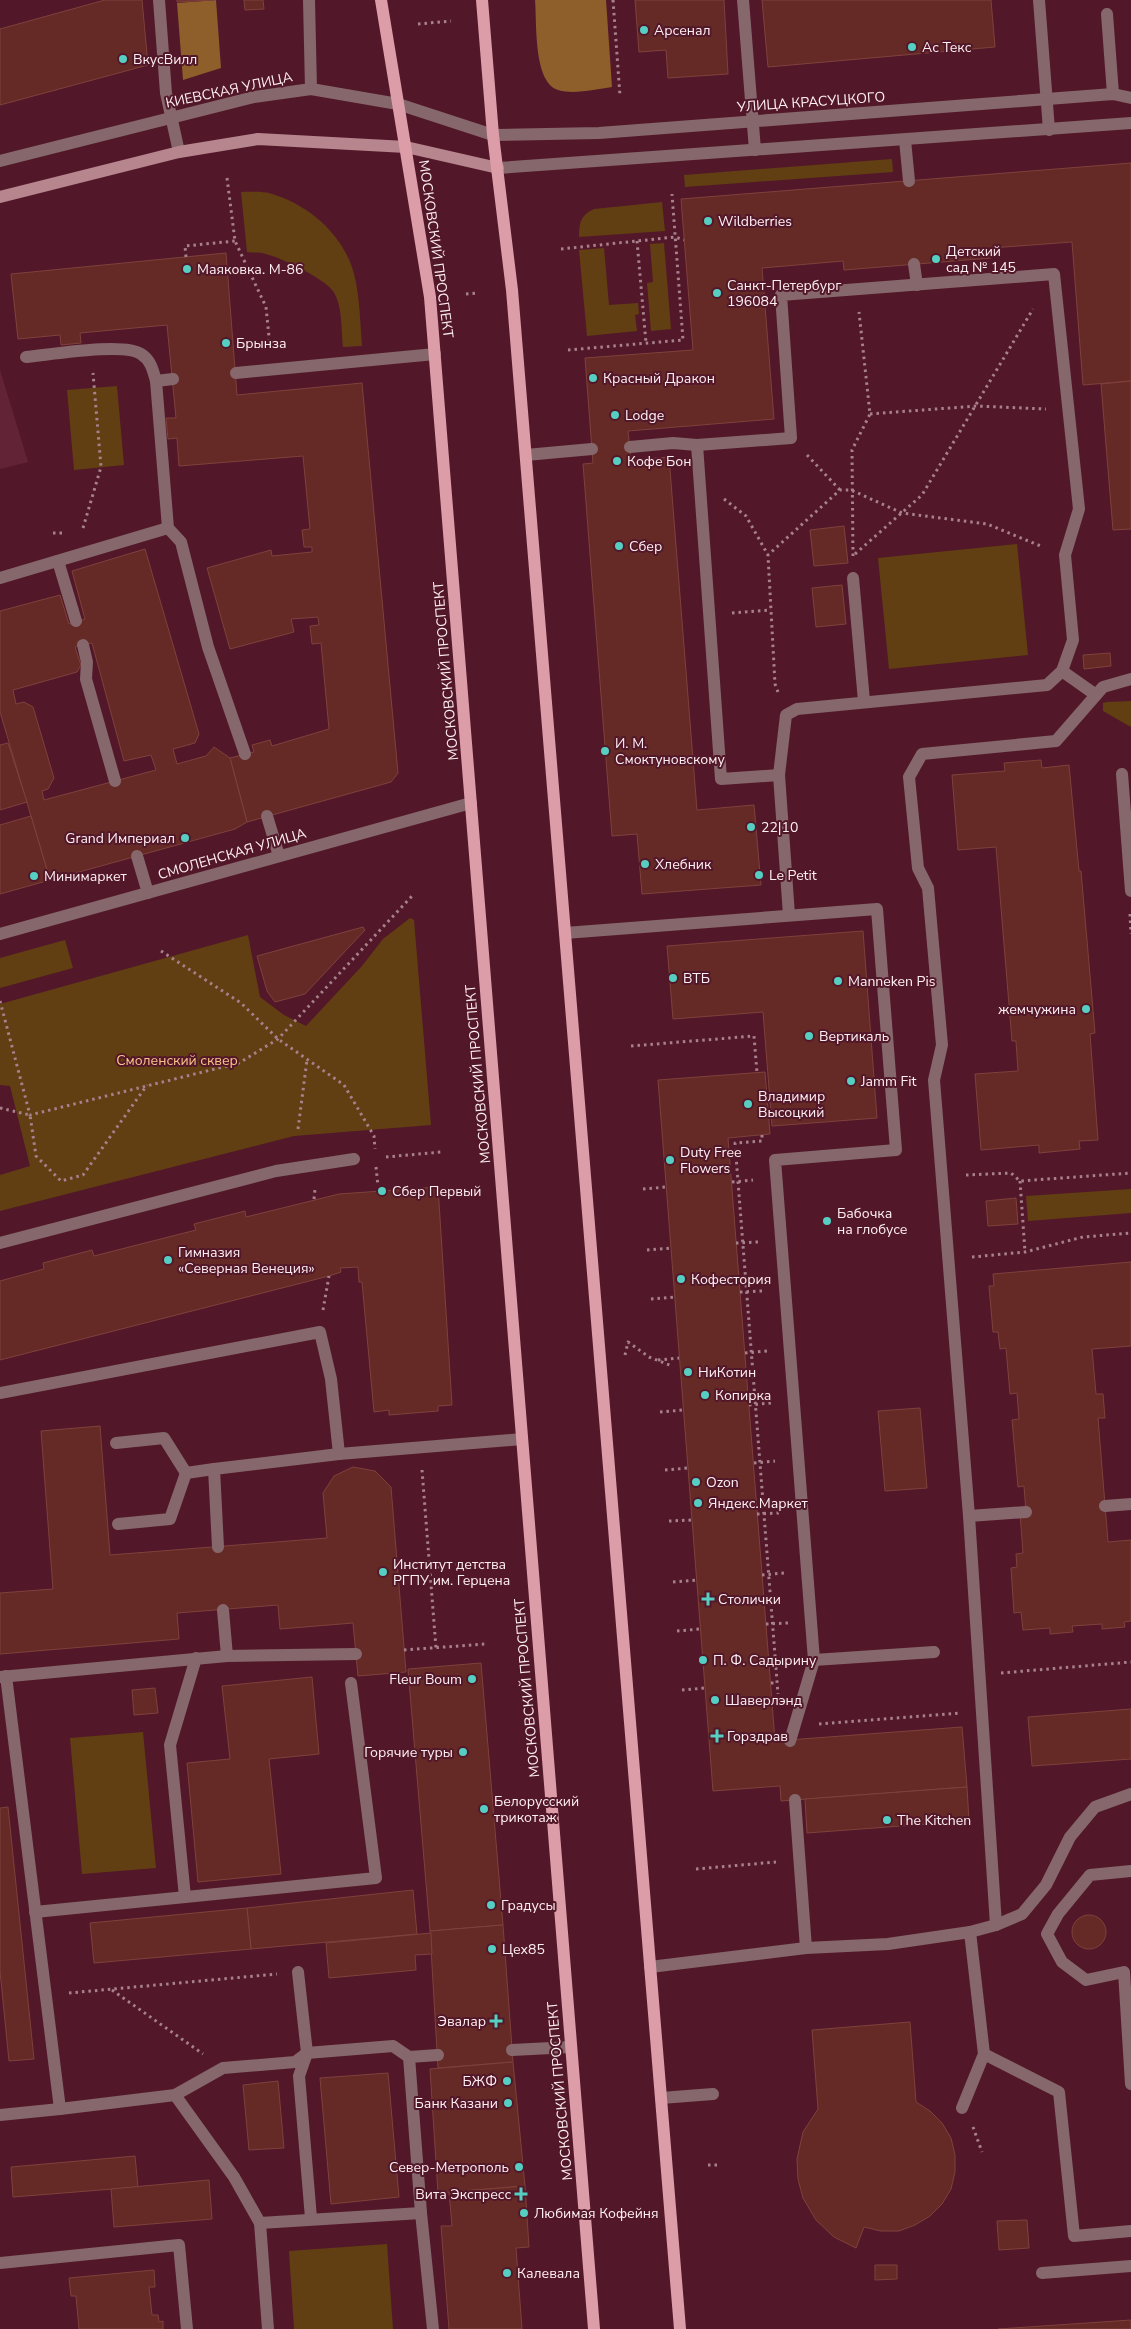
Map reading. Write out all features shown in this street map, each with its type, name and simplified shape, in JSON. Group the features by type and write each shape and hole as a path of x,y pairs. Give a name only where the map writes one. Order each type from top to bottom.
{"main road":[{"name":"МОСКОВСКИЙ ПРОСПЕКТ","path":"382,0 430,298 594,2329"},
{"path":"482,0 493,135 512,290 680,2329"}],"street":[{"path":"159,0 170,118 179,152"},
{"path":"309,0 311,89"},
{"path":"743,0 755,150"},
{"path":"1039,0 1049,130"},
{"path":"1107,14 1113,94"},
{"name":"КИЕВСКАЯ УЛИЦА","path":"0,161 254,97 311,89 398,104 493,135"},
{"name":"УЛИЦА КРАСУЦКОГО","path":"493,135 599,133 1113,94 1131,98"},
{"path":"0,197 179,152 258,139 406,147 498,168 1049,130 1131,122"},
{"path":"905,140 909,181"},
{"path":"914,264 917,284"},
{"path":"630,447 673,443 697,445 792,438 781,296 1054,274 1079,509 1065,555 1073,640 1062,671 1047,686 864,701 797,709 786,715 779,775 789,915"},
{"path":"26,358 123,348 141,354 151,365 156,381 168,528 181,542 208,647 245,754"},
{"path":"236,373 435,354"},
{"path":"156,381 173,379"},
{"path":"697,445 721,779 779,775"},
{"path":"526,455 592,449"},
{"path":"0,578 168,528"},
{"path":"58,561 76,621"},
{"path":"854,578 864,701"},
{"path":"83,645 87,662 86,679 115,781"},
{"path":"1062,671 1096,695"},
{"path":"996,1926 969,1516 934,1080 942,1044 928,888 918,868 909,777 922,754 1056,741 1103,687 1131,679"},
{"path":"1122,774 1131,891"},
{"name":"СМОЛЕНСКАЯ УЛИЦА","path":"0,934 471,803"},
{"path":"267,816 279,856"},
{"path":"137,856 148,893"},
{"path":"565,933 877,909 896,1150 775,1160 814,1660 790,1741"},
{"path":"0,1243 276,1171 354,1159"},
{"path":"0,1393 320,1332 331,1379 339,1454"},
{"path":"116,1443 164,1438 186,1473"},
{"path":"186,1473 339,1454 522,1439"},
{"path":"214,1469 218,1547"},
{"path":"118,1524 170,1519 186,1473"},
{"path":"1105,1506 1131,1504"},
{"path":"969,1516 1026,1512"},
{"path":"223,1610 227,1656"},
{"path":"814,1660 934,1652"},
{"path":"60,2109 3,1676 227,1656 356,1654"},
{"path":"186,1898 170,1745 196,1658"},
{"path":"35,1912 376,1878 351,1683"},
{"path":"650,1967 806,1948 888,1944 970,1932 996,1926 1022,1914 1046,1885 1070,1837 1095,1807 1131,1794"},
{"path":"795,1800 806,1948"},
{"path":"1131,1871 1090,1875 1058,1914 1048,1934 1062,1962 1086,1980 1124,1972 1131,2084"},
{"path":"962,2108 984,2054 970,1932"},
{"path":"298,1972 307,2054 299,2076 311,2218"},
{"path":"0,2115 175,2095 223,2068 295,2062 307,2054 393,2046 409,2057 438,2055"},
{"path":"512,2050 571,2047"},
{"path":"984,2054 1059,2092 1074,2236 1131,2231"},
{"path":"409,2057 420,2212 432,2329"},
{"path":"661,2098 713,2094"},
{"path":"175,2095 234,2177 260,2223 268,2329"},
{"path":"260,2223 420,2212"},
{"path":"0,2262 179,2245 187,2329"},
{"path":"1042,2273 1131,2266"}],"path":[{"path":"613,0 620,96"},
{"path":"418,24 452,22"},
{"path":"227,178 235,241 266,307 272,369"},
{"path":"568,350 683,340 672,194"},
{"path":"561,248 675,237 684,240"},
{"path":"186,257 185,246 235,241"},
{"path":"637,241 646,343"},
{"path":"854,578 852,556 852,450 870,414 856,289"},
{"path":"466,294 478,293"},
{"path":"852,556 922,495 1035,307"},
{"path":"75,556 101,467 94,388"},
{"path":"870,414 976,406 1069,410"},
{"path":"792,438 840,490"},
{"path":"699,481 746,516 768,555 775,684 786,715"},
{"path":"768,555 840,490 851,490 902,513 986,524 1065,555"},
{"path":"709,615 771,610"},
{"path":"0,1108 30,1115 240,1063 278,1040 412,896"},
{"path":"161,951 241,1003 278,1040 344,1085 374,1136 378,1186"},
{"path":"0,1001 30,1115 36,1156 62,1181 83,1175 147,1085"},
{"path":"631,1046 754,1036 757,1073"},
{"path":"298,1129 307,1060"},
{"path":"386,1157 441,1152"},
{"path":"943,1177 1011,1173 1020,1182 1026,1252"},
{"path":"1020,1182 1131,1173"},
{"path":"643,1189 666,1188"},
{"path":"948,1260 1026,1252 1083,1237 1131,1234"},
{"path":"647,1250 671,1248"},
{"path":"320,1332 329,1276"},
{"path":"651,1299 674,1297"},
{"path":"624,1358 628,1342 656,1360 672,1366"},
{"path":"656,1360 679,1358"},
{"path":"660,1412 684,1410"},
{"path":"420,1447 436,1648"},
{"path":"665,1470 688,1468"},
{"path":"669,1521 692,1520"},
{"path":"430,1568 478,1562"},
{"path":"673,1582 697,1580"},
{"path":"677,1631 700,1630"},
{"path":"404,1650 485,1644"},
{"path":"978,1675 1131,1662"},
{"path":"682,1690 705,1688"},
{"path":"696,1868 799,1860"},
{"path":"46,1996 298,1972"},
{"path":"112,1989 223,2068"},
{"path":"708,2165 719,2165"}],"shaded area":[{"path":"216,0 221,68 183,80 177,3"},
{"path":"535,0 606,0 612,87 571,92 558,90 550,85 544,76 540,64"},
{"path":"0,370 28,462 0,469"}],"green space":[{"path":"892,159 893,172 685,187 684,175"},
{"path":"241,192 265,192 286,199 312,214 333,234 349,260 354,274 359,301 362,346 343,347 338,304 333,291 328,286 311,274 279,258 262,253 247,252"},
{"path":"662,202 665,231 579,237 582,220 586,214 594,209"},
{"path":"664,243 671,329 651,331 647,283 653,282 650,244"},
{"path":"604,248 609,305 638,303 639,314 635,315 637,331 587,336 579,250"},
{"path":"117,386 124,465 74,470 67,390"},
{"path":"1017,544 1028,655 889,669 878,558"},
{"path":"1131,701 1131,727 1103,711 1103,703"},
{"name":"Смоленский сквер","path":"410,918 414,920 431,1125 294,1136 0,1211 0,1175 30,1166 10,1086 0,1085 0,1004 248,935 260,997 284,1015 306,1026 362,966 383,939"},
{"path":"65,940 73,968 0,988 0,958"},
{"path":"1131,1189 1131,1213 1028,1221 1026,1196"},
{"path":"143,1732 156,1868 82,1874 70,1738"},
{"path":"387,2244 393,2329 294,2329 289,2251"}],"building":[{"path":"105,0 142,0 148,65 0,105 0,29"},
{"path":"177,0 215,0 177,2"},
{"path":"244,0 263,0 264,9 245,10"},
{"path":"635,0 724,0 728,74 668,78 666,50 639,52"},
{"path":"762,0 991,0 995,47 768,67"},
{"path":"1131,163 1131,381 1083,385 1072,242 991,248 991,258 844,270 843,261 762,268 774,419 628,431 631,460 669,457 697,810 754,805 761,885 642,894 637,834 612,836 583,464 593,463 585,358 693,350 681,199"},
{"path":"226,253 237,395 362,383 398,773 391,782 247,822 230,758 254,752 252,745 270,740 272,746 329,729 321,643 312,644 310,626 319,625 318,617 291,619 294,632 230,649 207,568 271,550 272,556 312,552 312,547 304,547 302,530 310,529 303,456 179,466 177,438 168,439 166,418 176,418 167,325 80,333 81,343 61,345 60,335 18,339 11,274"},
{"path":"1131,381 1131,529 1113,530 1101,384"},
{"path":"844,526 848,563 814,566 810,530"},
{"path":"145,549 199,734 195,743 173,749 177,764 206,756 214,747 230,758 247,822 235,829 50,880 0,712 0,611 60,595 69,624 85,619 72,571","holes":["92,643 124,761 151,755 156,770 44,800 42,791 48,789 54,778 33,707 24,702 16,704 13,690 77,672 81,665 75,647"]},
{"path":"842,585 846,624 816,627 812,588"},
{"path":"1110,653 1111,666 1084,669 1083,655"},
{"path":"8,743 27,802 0,810 0,745"},
{"path":"1041,760 1042,768 1069,765 1079,871 1081,871 1095,1033 1090,1034 1098,1140 1079,1141 1080,1149 1039,1153 1039,1145 981,1150 975,1074 1018,1071 1016,1041 1012,1041 996,847 958,850 952,775 1005,771 1004,763"},
{"path":"31,816 50,880 0,894 0,825"},
{"path":"363,927 365,930 305,994 275,1002 267,991 257,956"},
{"path":"863,931 877,1118 772,1126 763,1012 673,1019 667,946"},
{"path":"765,1072 770,1134 728,1138 775,1741 962,1727 967,1787 781,1801 780,1786 713,1791 658,1080"},
{"path":"438,1187 452,1405 438,1406 438,1411 389,1415 389,1410 374,1412 362,1282 359,1282 358,1267 340,1268 341,1272 329,1276 0,1360 0,1281 44,1269 43,1263 92,1250 94,1256 196,1230 194,1224 245,1211 246,1217 339,1194"},
{"path":"1016,1198 1018,1224 988,1226 986,1201"},
{"path":"1131,1262 1131,1346 1092,1349 1096,1394 1103,1394 1105,1418 1098,1418 1108,1542 1131,1540 1131,1621 1124,1622 1125,1627 1102,1629 1102,1624 1072,1626 1073,1632 1050,1634 1050,1628 1023,1630 1021,1612 1014,1613 1011,1568 1017,1567 1016,1554 1023,1553 1020,1513 1026,1512 1024,1486 1018,1487 1012,1420 1019,1419 1017,1393 1010,1394 1006,1348 1000,1349 998,1332 993,1332 989,1286 994,1286 993,1274"},
{"path":"920,1408 927,1488 885,1491 878,1411"},
{"path":"100,1426 110,1555 327,1538 323,1493 334,1476 353,1467 375,1471 391,1487 406,1672 358,1676 353,1623 280,1629 278,1605 177,1613 179,1639 0,1654 0,1593 53,1589 41,1431"},
{"path":"481,1663 503,1925 430,1931 408,1669"},
{"path":"312,1677 319,1754 269,1759 281,1874 198,1882 187,1763 230,1759 222,1686"},
{"path":"155,1688 158,1713 134,1715 132,1690"},
{"path":"1131,1709 1131,1759 1032,1766 1028,1717"},
{"path":"967,1787 969,1821 807,1833 805,1799"},
{"path":"8,1807 34,2059 9,2061 0,1971 0,1808"},
{"path":"413,1890 417,1934 251,1949 247,1908"},
{"path":"247,1908 251,1949 94,1963 90,1923"},
{"path":"1089,1915 1096,1916 1101,1920 1105,1925 1105,1939 1101,1944 1096,1948 1089,1949 1082,1948 1077,1944 1073,1939 1072,1932 1073,1925 1077,1920 1082,1916"},
{"path":"503,1925 513,2062 438,2068 430,1931"},
{"path":"431,1933 432,1954 415,1955 416,1970 329,1978 326,1943"},
{"path":"910,2022 916,2102 930,2111 942,2123 951,2138 955,2155 955,2172 951,2189 942,2204 930,2216 915,2225 899,2231 881,2231 864,2227 856,2248 834,2237 816,2220 803,2198 798,2179 797,2159 803,2132 818,2109 812,2030"},
{"path":"513,2062 525,2186 438,2193 430,2069"},
{"path":"388,2073 399,2197 331,2204 320,2078"},
{"path":"278,2081 284,2148 249,2150 243,2085"},
{"path":"135,2156 138,2187 13,2197 11,2167"},
{"path":"209,2180 212,2219 114,2227 111,2189"},
{"path":"525,2186 529,2247 516,2248 522,2329 449,2329 441,2226 452,2226 449,2192"},
{"path":"1027,2220 1029,2248 999,2250 997,2221"},
{"path":"875,2265 897,2265 897,2279 875,2280"},
{"path":"154,2270 155,2287 149,2287 152,2315 158,2315 159,2322 163,2321 163,2329 79,2329 76,2296 71,2296 69,2278"},
{"path":"1131,2320 1131,2329 998,2329"}],"place":[{"name":"Арсенал","path":"644,30"},
{"name":"Ас Текс","path":"912,47"},
{"name":"ВкусВилл","path":"123,59"},
{"name":"Wildberries","path":"708,221"},
{"name":"Детский сад № 145","path":"936,259"},
{"name":"Маяковка. М-86","path":"187,269"},
{"name":"Санкт-Петербург 196084","path":"717,293"},
{"name":"Брынза","path":"226,343"},
{"name":"Красный Дракон","path":"593,378"},
{"name":"Lodge","path":"615,415"},
{"name":"Кофе Бон","path":"617,461"},
{"name":"Сбер","path":"619,546"},
{"name":"И. М. Смоктуновскому","path":"605,751"},
{"name":"22|10","path":"751,827"},
{"name":"Grand Империал","path":"185,838"},
{"name":"Хлебник","path":"645,864"},
{"name":"Le Petit","path":"759,875"},
{"name":"Минимаркет","path":"34,876"},
{"name":"ВТБ","path":"673,978"},
{"name":"Manneken Pis","path":"838,981"},
{"name":"жемчужина","path":"1086,1009"},
{"name":"Вертикаль","path":"809,1036"},
{"name":"Jamm Fit","path":"851,1081"},
{"name":"Владимир Высоцкий","path":"748,1104"},
{"name":"Duty Free Flowers","path":"670,1160"},
{"name":"Сбер Первый","path":"382,1191"},
{"name":"Бабочка на глобусе","path":"827,1221"},
{"name":"Гимназия «Северная Венеция»","path":"168,1260"},
{"name":"Кофестория","path":"681,1279"},
{"name":"НиКотин","path":"688,1372"},
{"name":"Копирка","path":"705,1395"},
{"name":"Ozon","path":"696,1482"},
{"name":"Яндекс.Маркет","path":"698,1503"},
{"name":"Институт детства РГПУ им. Герцена","path":"383,1572"},
{"name":"Столички","path":"708,1599"},
{"name":"П. Ф. Садырину","path":"703,1660"},
{"name":"Fleur Boum","path":"472,1679"},
{"name":"Шаверлэнд","path":"715,1700"},
{"name":"Горздрав","path":"717,1736"},
{"name":"Горячие туры","path":"463,1752"},
{"name":"Белорусский трикотаж","path":"484,1809"},
{"name":"The Kitchen","path":"887,1820"},
{"name":"Градусы","path":"491,1905"},
{"name":"Цех85","path":"492,1949"},
{"name":"Эвалар","path":"496,2021"},
{"name":"БЖФ","path":"507,2081"},
{"name":"Банк Казани","path":"508,2103"},
{"name":"Север-Метрополь","path":"519,2167"},
{"name":"Вита Экспресс","path":"521,2194"},
{"name":"Любимая Кофейня","path":"524,2213"},
{"name":"Калевала","path":"507,2273"}]}
